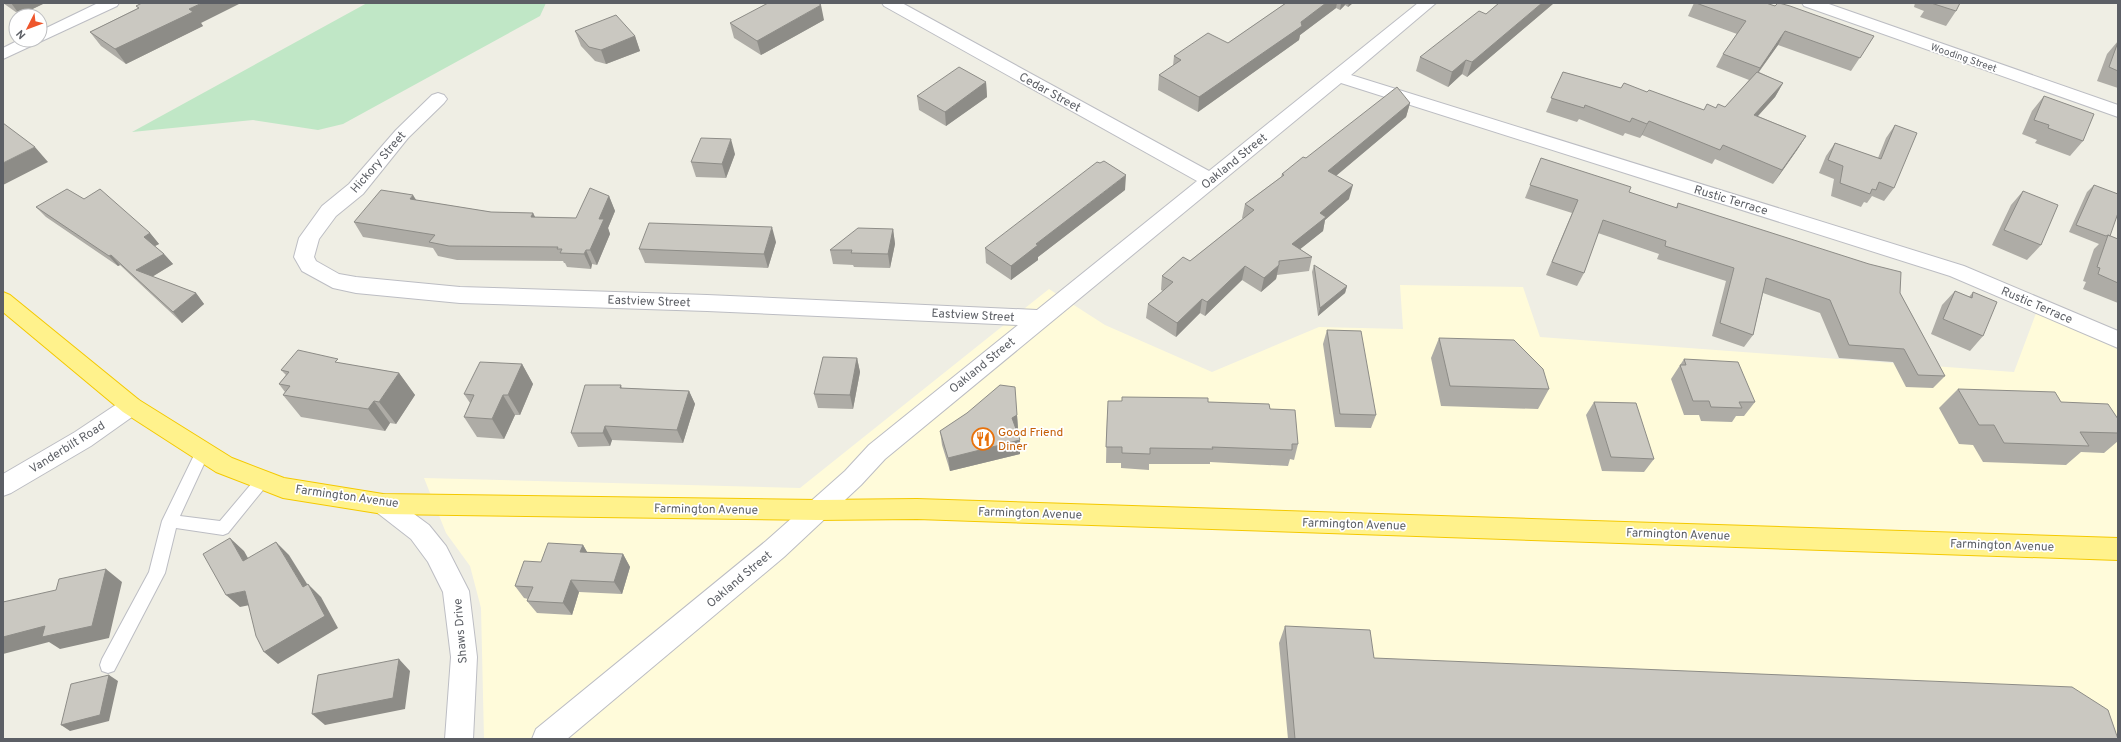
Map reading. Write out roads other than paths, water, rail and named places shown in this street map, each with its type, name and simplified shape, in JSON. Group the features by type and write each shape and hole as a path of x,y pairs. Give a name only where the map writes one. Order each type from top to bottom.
{"highway":[{"name":"Farmington Avenue","path":"3,300 130,406 224,465 284,488 383,504 818,510 925,509 2118,549"}],"street":[{"path":"48,33 111,3"},
{"name":"Cedar Street","path":"890,3 1211,180"},
{"name":"Oakland Street","path":"546,739 775,549 852,478 877,452 1039,318 1428,3"},
{"name":"Wooding Street","path":"1810,3 2118,111"},
{"path":"3,54 16,48"},
{"name":"Rustic Terrace","path":"1337,76 1957,271 2118,340"},
{"name":"Hickory Street","path":"318,226 329,211 356,189 402,134 438,99"},
{"name":"Eastview Street","path":"318,226 308,238 305,248 304,257 309,266 333,280 356,285 460,295 707,303 1039,318"},
{"name":"Vanderbilt Road","path":"3,486 83,439 130,406"},
{"name":"Shaws Drive","path":"383,504 420,532 437,554 456,591 464,657 459,739"}],"lane":[{"path":"108,665 157,572 170,521 203,451"},
{"path":"170,521 223,528 264,480"}],"place":[{"name":"Good Friend Diner","path":"983,439"}]}
